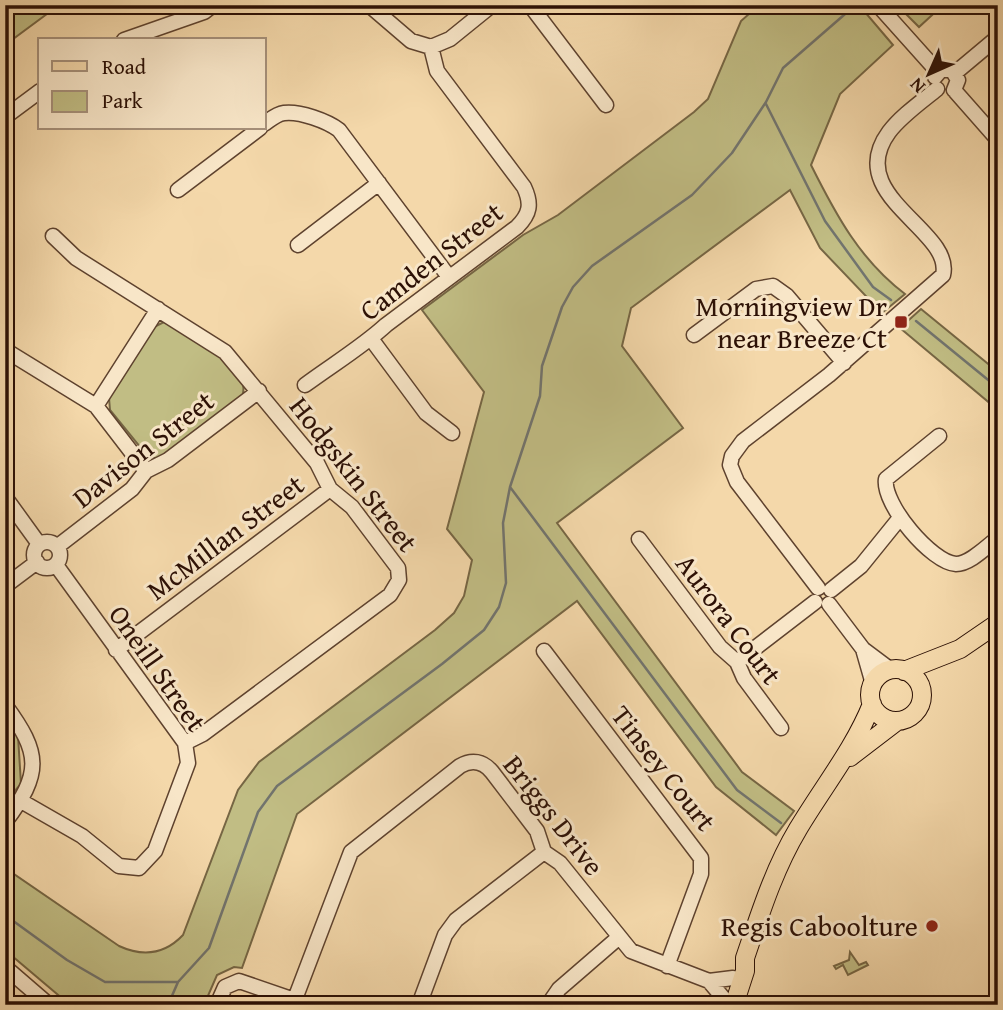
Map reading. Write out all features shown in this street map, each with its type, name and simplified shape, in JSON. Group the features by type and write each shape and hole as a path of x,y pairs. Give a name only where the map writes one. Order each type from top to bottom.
{"main road":[{"path":"728,1003 733,978 745,958 772,881 789,846 841,764 872,704 873,684 877,678 944,658 998,623"},
{"path":"841,764 897,721 917,711 922,691 944,658"},
{"path":"898,670 916,678 922,691"},
{"path":"872,704 882,717 897,721"},
{"path":"728,1003 745,971 745,958"}],"street":[{"path":"130,38 204,12 213,5"},
{"path":"369,5 411,41 431,47 450,39 492,5"},
{"path":"530,5 606,106"},
{"path":"678,5 709,5"},
{"path":"878,5 938,72"},
{"path":"954,73 998,37"},
{"name":"Camden Street","path":"305,385 351,350 372,340 386,325 517,227 527,215 530,203 524,187 437,71 431,47"},
{"path":"948,69 954,73 958,80 954,90 947,93 937,89 934,82 938,72 948,69"},
{"path":"873,684 863,649 737,482 730,465 732,456 743,441 844,363 943,275 945,267 941,254 887,192 878,170 878,157 888,133 937,89"},
{"path":"954,90 998,140"},
{"path":"5,117 38,92"},
{"path":"266,123 285,113 333,126 449,277"},
{"path":"178,190 257,130"},
{"path":"298,246 379,183"},
{"name":"Hodgskin Street","path":"53,236 76,258 225,352 323,471 330,489 352,507 395,561 399,573 396,587 390,595 203,734 185,743"},
{"path":"694,335 756,289 773,286 787,296 844,363"},
{"path":"96,406 158,309"},
{"path":"372,340 426,413 452,433"},
{"path":"5,350 96,406 146,471"},
{"name":"Davison Street","path":"58,546 132,489 146,471 168,460 259,391"},
{"path":"939,436 886,480 888,497 899,519 939,556 956,564 969,559 998,538"},
{"name":"McMillan Street","path":"116,650 330,489"},
{"path":"5,497 39,544"},
{"path":"737,662 861,566 899,519"},
{"name":"Aurora Court","path":"639,539 720,647 737,662 744,678 781,728"},
{"path":"47,541 58,546 61,554 56,565 44,567 37,562 34,551 39,544 47,541"},
{"path":"5,586 37,562"},
{"name":"Oneill Street","path":"22,801 82,835 119,866 139,869 155,851 188,763 185,743 56,565"},
{"path":"863,649 898,670"},
{"name":"Tinsey Court","path":"544,651 701,858 701,874 667,966"},
{"path":"5,705 25,732 32,754 30,780 22,801 5,822"},
{"name":"Briggs Drive","path":"295,999 351,852 464,764 477,762 488,767 537,831 544,852 561,863 631,951 709,981 733,978"},
{"path":"419,1005 445,935 456,920 544,852"},
{"path":"548,1005 559,989 618,938"},
{"path":"5,967 50,1005"},
{"path":"217,1005 225,987 239,981 309,1005"},
{"path":"709,981 728,1003"}],"green space":[{"path":"5,5 59,5 5,45"},
{"path":"759,5 859,5 893,45 840,94 811,165 850,236 875,267 905,294 882,313 820,248 790,190 631,308 622,346 683,428 557,523 742,772 794,811 776,835 716,787 577,601 297,814 242,968 234,967 217,975 204,1005 70,1005 5,950 5,868 128,950 145,953 161,950 183,935 238,790 259,762 435,630 454,613 464,596 472,560 447,529 484,392 422,310 523,235 558,215 694,112 708,99 741,21"},
{"path":"897,5 943,5 919,27"},
{"path":"921,309 998,372 998,410 900,328"},
{"path":"166,321 204,342 230,362 239,373 243,385 242,397 160,458 149,458 110,410 109,398 152,328"},
{"path":"5,720 18,736 21,784 5,802"},
{"path":"850,952 859,965 866,962 868,965 848,975 843,965 836,969 834,966 849,960"}],"waterway":[{"path":"5,12 14,5"},
{"path":"5,915 67,960 105,982 178,982 209,948 258,812 277,786 442,664 484,630 499,607 506,583 503,523 510,487 540,396 542,366 562,307 573,287 592,266 692,195 732,153 766,102 783,68 852,8"},
{"path":"766,104 825,221 873,287 891,300"},
{"path":"916,321 998,388"},
{"path":"510,487 737,790 781,823"},
{"path":"168,1005 178,982"}],"place":[{"name":"Morningview Dr near Breeze Ct","path":"901,322"},
{"name":"Regis Caboolture","path":"932,926"}]}
